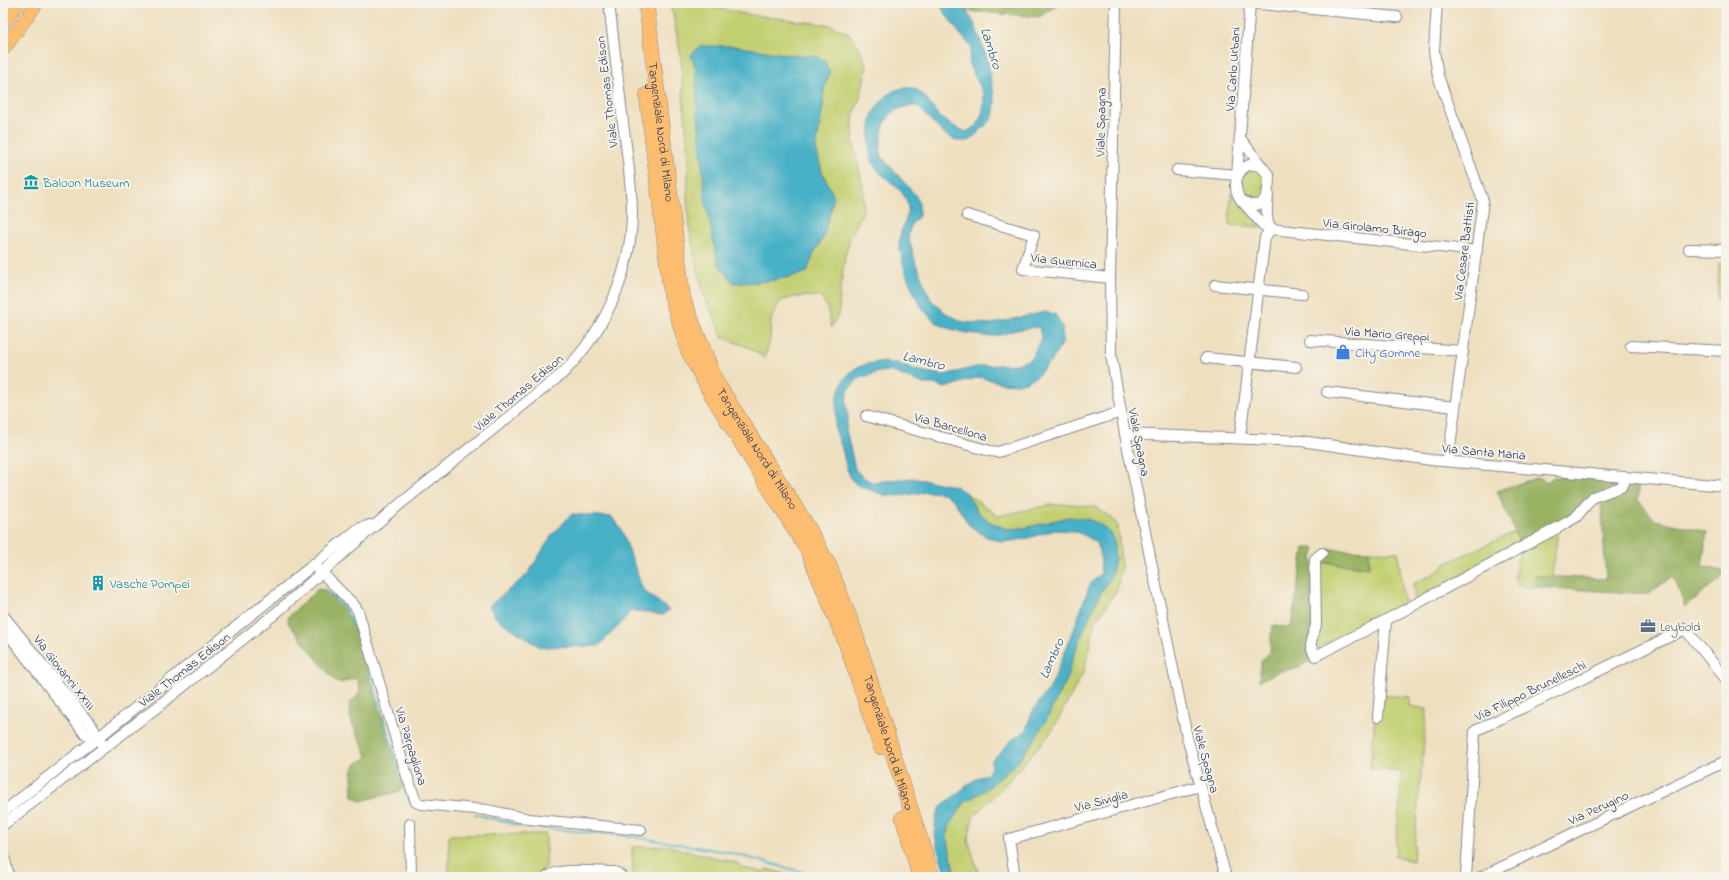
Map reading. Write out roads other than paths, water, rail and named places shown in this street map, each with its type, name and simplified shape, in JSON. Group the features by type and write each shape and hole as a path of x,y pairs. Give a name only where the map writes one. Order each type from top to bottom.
{"highway":[{"name":"Tangenziale Nord di Milano","path":"636,3 671,294 688,350 709,390 808,551 848,651 892,782 920,877"},
{"name":"Tangenziale Nord di Milano","path":"646,3 683,300 715,380 809,529 830,568 859,645 932,877"}],"main road":[{"path":"3,24 18,3"},
{"path":"3,50 37,3"}],"street":[{"name":"Viale Thomas Edison","path":"3,825 276,613 375,526 563,373 576,360 594,336 618,291 629,245 631,206 627,150 609,3"},
{"name":"Viale Spagna","path":"1116,3 1110,278 1111,355 1125,434 1187,737 1226,877"},
{"path":"1250,3 1397,17"},
{"name":"Via Carlo Urbani","path":"1237,175 1250,3"},
{"name":"Via Cesare Battisti","path":"1437,3 1434,51 1438,76 1483,201 1448,461"},
{"path":"1240,138 1269,176 1267,216 1268,224 1271,229"},
{"path":"1262,168 1254,165 1245,167 1237,175 1236,189 1241,200 1263,225 1271,229"},
{"path":"1176,170 1237,175"},
{"path":"1241,200 1254,205 1262,202 1268,195"},
{"name":"Via Guernica","path":"967,215 1034,235 1023,269 1110,278"},
{"path":"1240,437 1265,237 1271,229"},
{"name":"Via Girolamo Birago","path":"1271,229 1477,251"},
{"path":"1689,248 1726,250"},
{"path":"1215,285 1302,294"},
{"name":"Via Mario Greppi","path":"1310,340 1463,351"},
{"path":"1631,346 1726,351"},
{"path":"1206,358 1296,368"},
{"path":"1327,392 1455,408"},
{"name":"Via Barcellona","path":"866,416 998,452 1121,412"},
{"name":"Via Santa Maria","path":"1125,434 1240,437 1310,442 1448,461 1726,486"},
{"path":"1322,553 1315,559 1316,625 1311,647 1315,656 1386,620 1561,526 1576,517 1593,497 1621,487 1624,483 1625,477"},
{"name":"Viale Thomas Edison","path":"3,812 358,529 370,525 375,526"},
{"name":"Via Parpagliona","path":"313,564 321,574 354,605 358,611 405,770 416,802 421,804 487,810 529,819 641,830"},
{"name":"Via Giovanni XXIII","path":"3,615 93,728 97,738 104,747"},
{"path":"1378,717 1386,620"},
{"path":"3,627 85,734 97,738"},
{"name":"Via Filippo Brunelleschi","path":"1466,877 1475,731 1685,629 1726,679"},
{"name":"Via Perugino","path":"1481,877 1726,761"},
{"name":"Via Siviglia","path":"1015,877 1009,839 1200,786"},
{"path":"410,824 411,877"},
{"path":"3,853 9,877"},
{"path":"547,877 559,872 614,872 618,873 622,877"}],"water":[{"path":"938,3 961,3 973,21 987,57 995,102 993,118 969,141 957,141 943,133 917,106 898,109 891,114 887,120 882,136 881,156 916,196 919,204 919,216 911,225 908,236 916,264 931,300 946,313 963,322 992,324 1045,312 1055,314 1062,326 1062,344 1052,360 1037,376 1026,382 1018,384 1002,383 979,377 945,388 934,384 924,384 890,371 879,372 858,379 849,389 846,400 848,417 846,429 855,469 864,478 874,483 912,478 955,486 966,493 978,512 990,522 1006,529 1025,528 1069,517 1087,519 1100,524 1110,533 1114,541 1115,559 1111,577 1101,592 1088,619 1072,660 1066,682 1033,742 1014,766 985,790 965,802 950,824 947,836 953,867 959,877 947,877 939,852 935,835 935,826 939,810 945,803 972,782 979,777 988,774 992,765 991,761 1012,740 1026,730 1032,712 1051,686 1073,632 1090,584 1101,573 1100,550 1095,542 1074,531 1055,530 1025,539 1003,542 985,536 969,525 954,501 944,493 927,492 898,496 884,495 857,485 851,479 835,429 837,397 844,379 854,369 867,364 879,362 897,363 919,371 944,375 981,366 1017,364 1031,359 1041,338 1039,327 1015,330 997,336 985,336 961,332 943,326 931,318 924,310 912,289 901,255 899,240 908,212 906,200 903,194 877,170 871,160 869,141 872,116 875,109 882,101 896,90 912,88 918,91 927,99 940,117 949,124 966,132 977,126 983,111 984,94 969,65 971,47"},
{"path":"700,46 734,46 789,55 815,56 824,60 830,73 824,89 823,106 816,148 822,172 834,197 823,238 814,253 807,272 770,280 733,283 718,264 705,199 697,103 696,70 691,55"},
{"path":"572,514 612,517 622,531 643,590 669,610 663,615 630,610 625,619 599,646 540,647 496,618 489,606 527,575 552,535"}],"waterway":[{"path":"325,590 345,609 358,636 402,780 411,803"},
{"path":"475,814 522,826 635,837 727,852 821,877"}],"place":[{"name":"Baloon Museum","path":"31,182"},
{"name":"City Gomme","path":"1343,352"},
{"name":"Vasche Pompei","path":"98,583"},
{"name":"Leybold","path":"1648,626"}],"water label":[{"name":"Lambro","path":"992,48"},
{"name":"Lambro","path":"924,360"},
{"name":"Lambro","path":"1051,658"}]}
